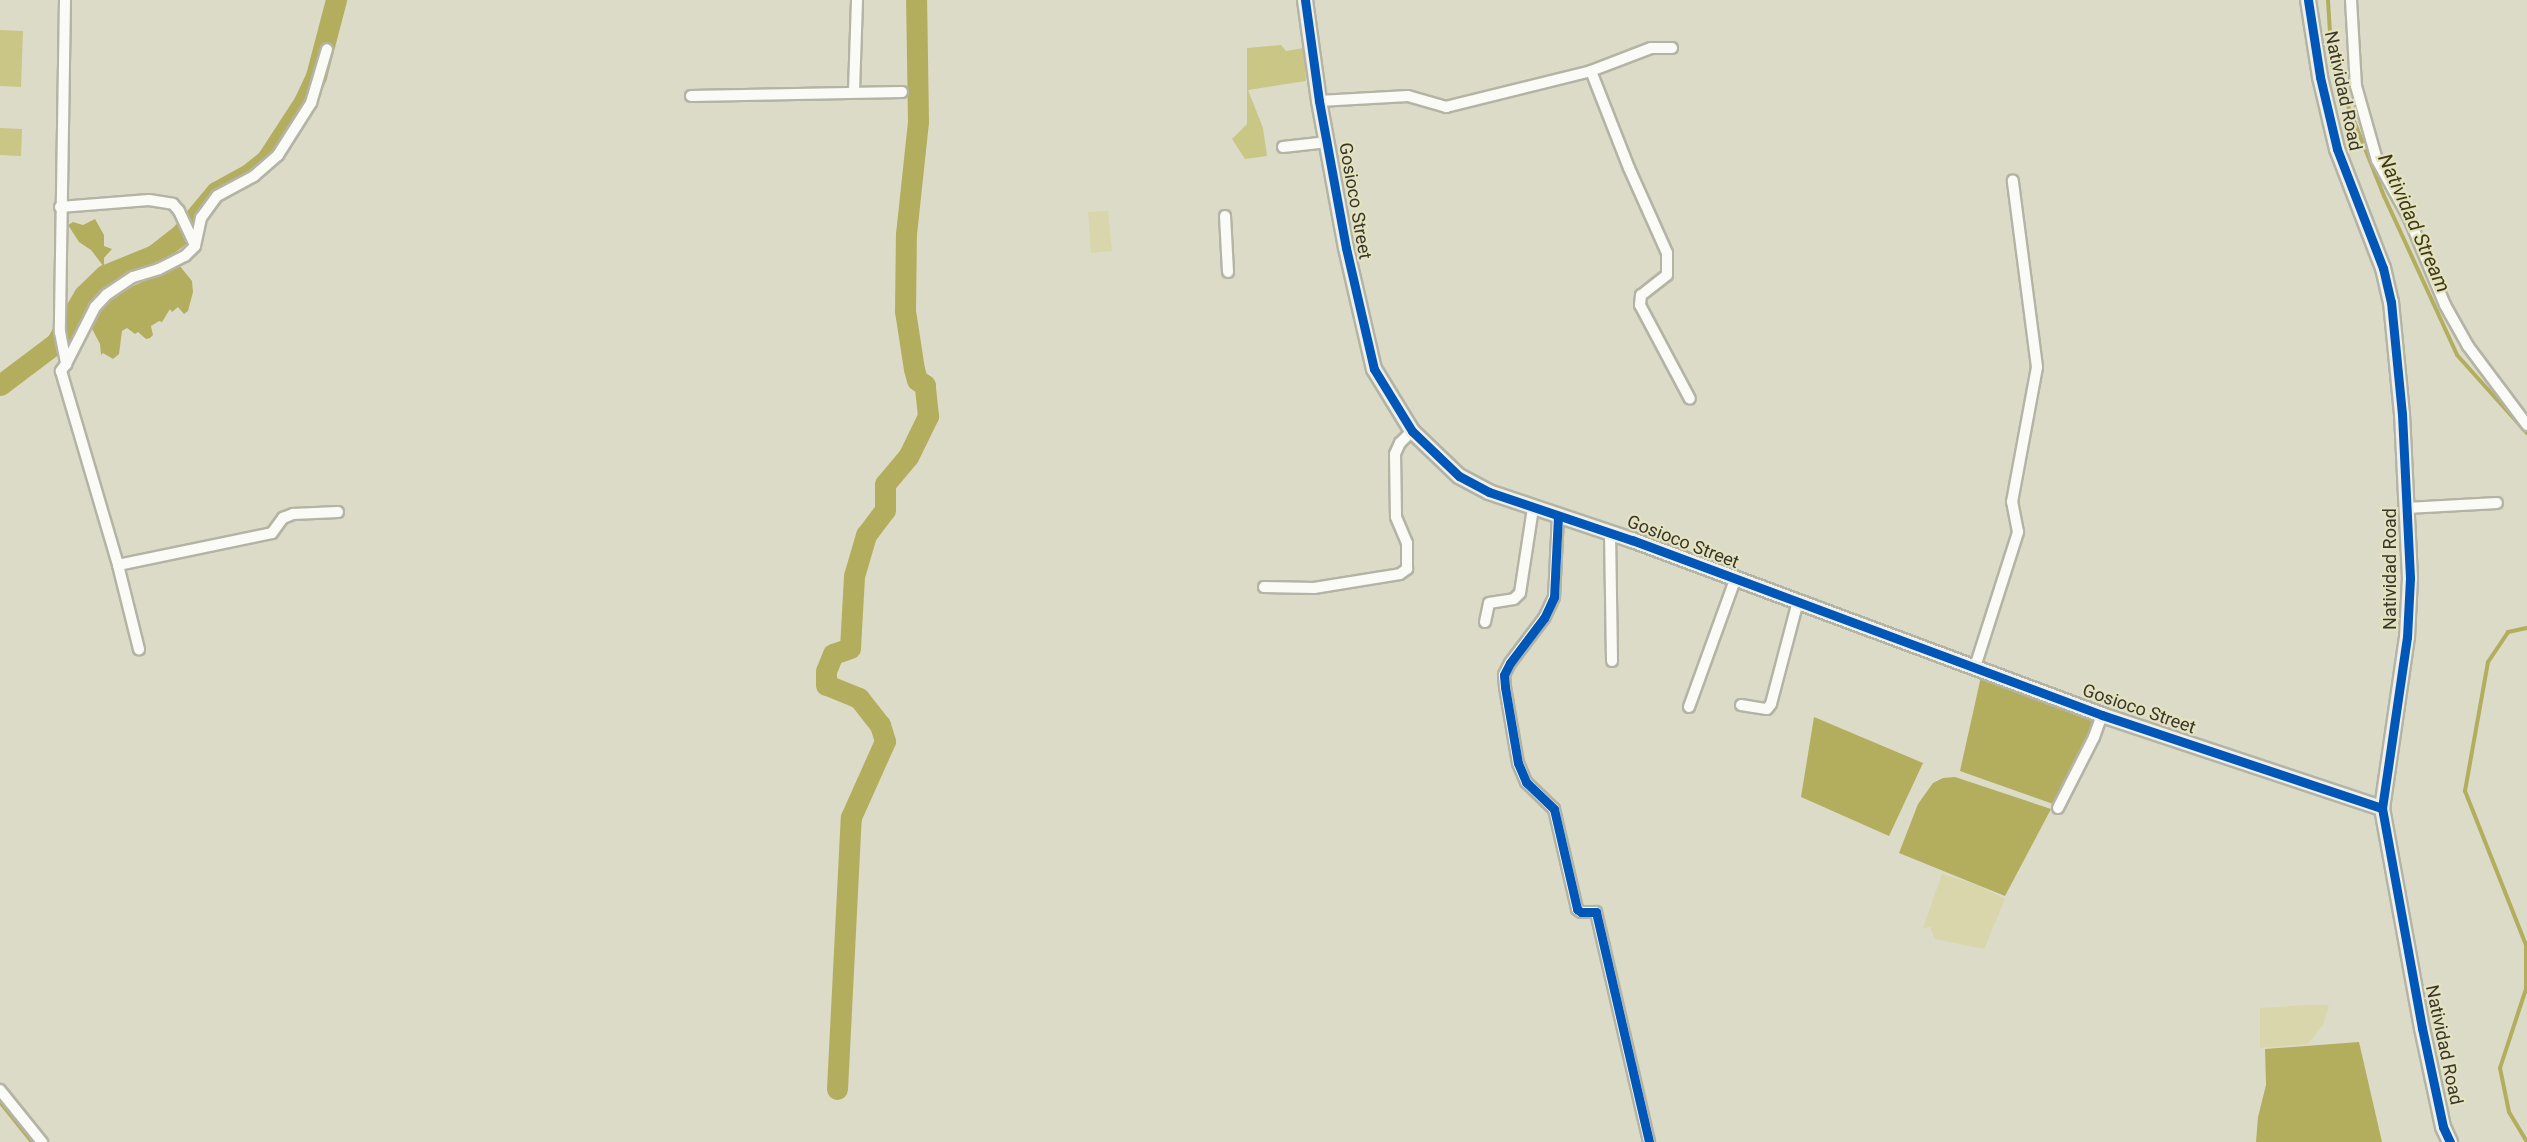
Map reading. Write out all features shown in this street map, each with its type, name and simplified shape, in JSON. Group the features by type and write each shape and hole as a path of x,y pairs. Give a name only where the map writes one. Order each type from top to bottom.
{"street":[{"path":"64,359 60,332 60,207 65,0"},
{"path":"854,91 857,0"},
{"name":"Gosioco Street","path":"1305,0 1319,101 1368,350 1385,391 1412,430 1459,476 1489,492 1610,532 2102,715 2382,808"},
{"name":"Natividad Road","path":"2308,0 2320,77 2337,149 2388,288 2402,414 2410,578 2407,637 2382,808 2422,1028 2443,1127 2450,1142"},
{"path":"2351,0 2356,86 2376,160 2409,218 2445,305 2462,335 2527,425"},
{"path":"1319,101 1408,96 1446,107 1591,71 1651,48 1672,48"},
{"path":"139,649 118,565 61,371 64,359 95,307 106,295 133,277 159,269 185,256 195,246 201,218 217,195 254,176 279,155 311,103 327,49"},
{"path":"1591,71 1629,168 1667,253 1667,275 1641,295 1640,305 1690,399"},
{"path":"691,96 854,91 902,92"},
{"path":"1283,147 1328,142"},
{"path":"1975,667 2018,532 2012,502 2037,367 2013,181"},
{"path":"60,207 149,200 173,204 195,246"},
{"path":"1225,216 1228,272"},
{"path":"1264,587 1314,588 1400,574 1407,569 1407,543 1396,517 1395,453 1400,442 1412,430"},
{"path":"2407,508 2497,503"},
{"path":"1485,622 1489,603 1514,600 1520,593 1533,508"},
{"path":"118,565 272,533 283,518 293,514 338,512"},
{"path":"1558,516 1554,597 1544,618 1510,663 1504,675 1505,687 1518,763 1526,782 1554,809 1577,909 1581,912 1596,912 1649,1142"},
{"path":"1610,532 1612,661"},
{"path":"1689,707 1735,580"},
{"path":"1741,705 1767,709 1772,704 1798,601"},
{"path":"2058,808 2094,737 2102,715"},
{"path":"0,1090 42,1142"}],"shaded area":[{"path":"0,30 23,31 21,87 0,86"},
{"path":"1281,45 1286,51 1304,48 1306,81 1248,90 1263,128 1267,156 1245,159 1232,139 1247,124 1247,48"},
{"path":"0,128 22,129 21,156 0,155"},
{"path":"1108,211 1112,251 1091,253 1088,212"},
{"path":"95,219 104,235 104,246 112,249 104,258 104,267 91,250 79,242 68,225 73,222 83,225"},
{"path":"179,265 192,281 193,292 188,311 184,314 178,307 172,312 170,309 162,322 159,321 151,326 153,335 150,338 146,339 138,332 135,334 127,328 122,331 119,354 113,359 103,353 101,355 100,344 90,325 99,310 118,293"},
{"path":"1982,672 2098,719 2056,805 1960,771"},
{"path":"1814,717 1923,763 1889,836 1801,797"},
{"path":"1955,777 2051,809 2005,896 1899,853 1918,804 1933,783 1943,778"},
{"path":"1942,874 1977,885 2005,899 1984,949 1935,939 1930,927 1923,928"},
{"path":"2329,1005 2323,1025 2308,1044 2260,1048 2260,1008"},
{"path":"2359,1042 2382,1142 2256,1142 2258,1117 2266,1085 2265,1049"}],"waterway":[{"path":"0,385 56,343 84,295 105,275 154,255 181,234 216,192 250,173 267,159 304,102 316,76 336,0"},
{"path":"837,1089 851,817 885,741 880,725 859,698 826,685 826,671 833,654 850,648 854,576 866,535 885,510 885,484 908,457 928,416 925,385 917,380 914,369 905,311 906,234 918,121 916,0"},
{"name":"Natividad Stream","path":"2328,0 2332,66 2384,196 2457,355 2527,433"},
{"name":"Natividad Stream","path":"2527,628 2508,632 2488,662 2465,791 2526,945 2526,989 2500,1068 2509,1112 2527,1142"},
{"path":"0,1102 32,1142"}],"cycle path":[{"path":"1305,0 1319,101 1346,248 1374,369 1412,431 1459,476 1489,492 1632,540 2102,715 2382,808"},
{"path":"2308,0 2320,77 2337,149 2383,268 2391,302 2402,414 2410,578 2407,637 2382,808 2422,1028 2443,1127 2450,1142"},
{"path":"1558,516 1554,597 1544,618 1510,663 1504,675 1505,687 1518,763 1526,782 1554,809 1577,909 1581,912 1596,912 1649,1142"}]}
